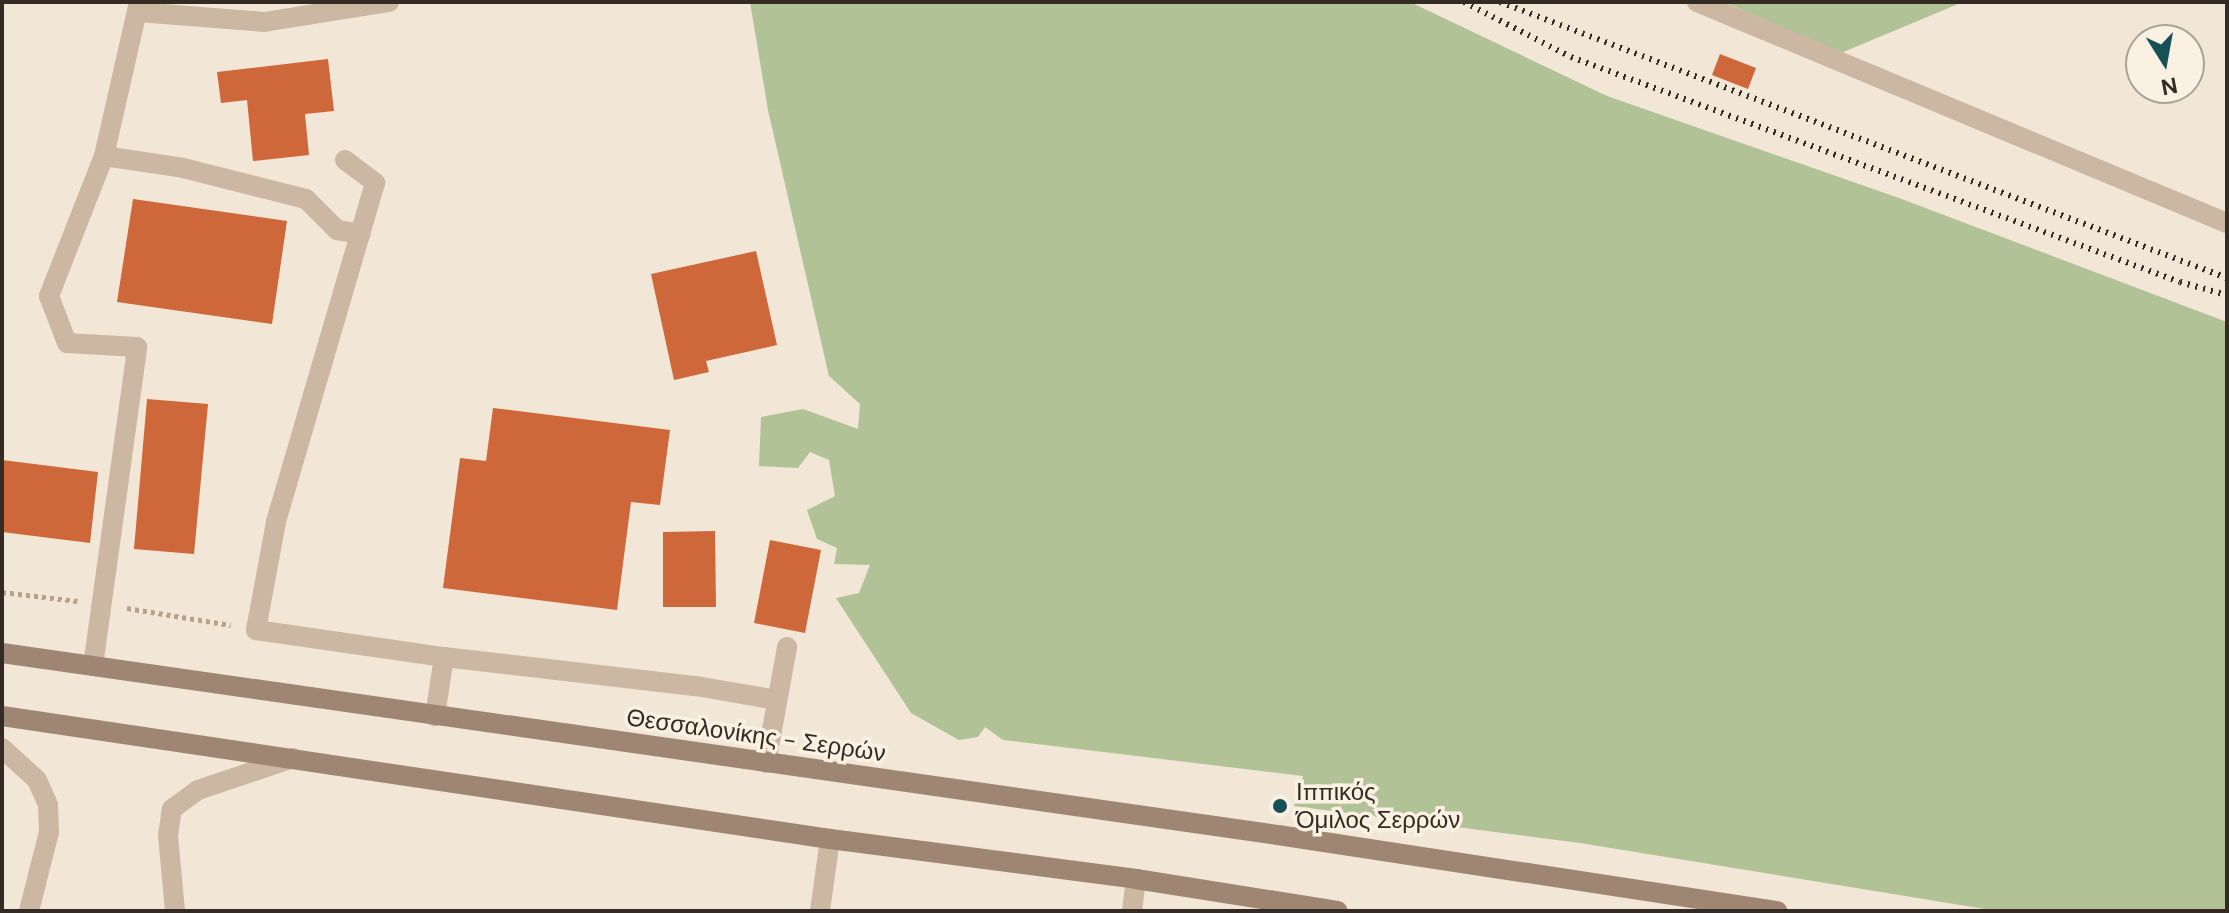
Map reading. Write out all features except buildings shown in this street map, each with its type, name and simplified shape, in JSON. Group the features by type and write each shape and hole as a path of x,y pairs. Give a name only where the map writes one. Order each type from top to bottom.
{"main road":[{"name":"Θεσσαλονίκης - Σερρών","path":"2,653 1777,911"},
{"path":"2,716 830,839 1136,879 1337,911"}],"street":[{"path":"93,666 137,347 67,343 49,296 104,156 138,7 264,22 389,2"},
{"path":"1697,2 2227,223"},
{"path":"104,156 183,168 306,199 337,230 361,234"},
{"path":"345,160 375,183 276,522 256,630 444,657 696,686 777,700"},
{"path":"766,763 787,647"},
{"path":"435,716 444,657"},
{"path":"2,748 37,780 48,805 49,832 29,911"},
{"path":"175,911 168,836 172,809 198,790 293,758"},
{"path":"820,911 830,839"},
{"path":"1132,911 1136,879"},
{"path":"1230,894 1282,911"}],"green space":[{"path":"750,2 1410,2 1607,96 1899,198 2227,322 2227,911 1997,911 1580,843 1294,806 1303,776 1003,740 985,727 978,737 959,740 911,713 836,598 859,593 870,565 834,564 837,548 817,539 807,510 835,496 829,460 810,452 798,468 759,466 761,417 803,409 858,429 860,404 829,376 768,110"},
{"path":"1724,2 1963,2 1841,53"}],"railway":[{"path":"1464,2 1571,57 2180,282 2227,295"},
{"path":"1500,2 2227,278"}],"place":[{"name":"Ιππικός Όμιλος Σερρών","path":"1280,806"}]}
